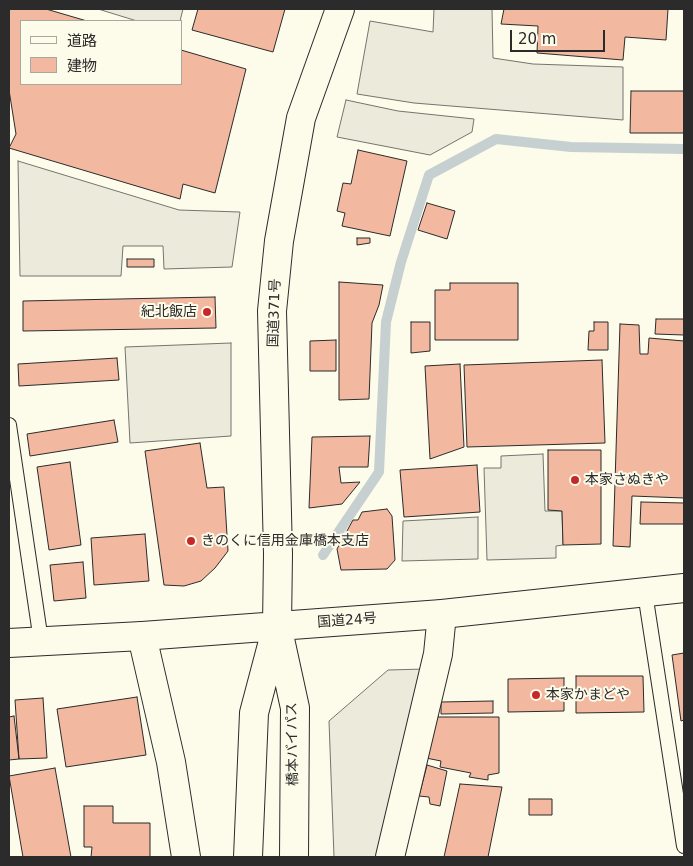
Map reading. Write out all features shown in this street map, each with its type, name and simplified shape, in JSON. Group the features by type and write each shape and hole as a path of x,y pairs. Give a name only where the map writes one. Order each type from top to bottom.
{"main road":[{"name":"国道371号","path":"277,626 278,554 272,311 276,269 281,229 301,118 340,9"},
{"name":"国道24号","path":"9,643 142,636 442,614 684,588"},
{"path":"390,857 438,654 442,614"},
{"path":"248,857 254,713 277,626"},
{"name":"橋本バイパス","path":"277,626 295,708 294,857"},
{"path":"142,636 171,762 186,857"}],"lane":[{"path":"9,425 41,641"},
{"path":"645,592 684,846"}],"shaded area":[{"path":"98,9 183,9 180,20 134,20"},
{"path":"434,9 492,9 493,58 533,64 623,67 623,120 414,103 357,94 370,21 433,32"},
{"path":"346,100 398,111 474,119 472,132 430,155 337,137"},
{"path":"18,161 179,210 240,212 232,267 164,269 163,246 123,246 121,276 20,276"},
{"path":"231,343 231,436 130,443 125,347"},
{"path":"543,454 545,511 562,511 563,545 556,546 556,558 487,560 484,468 501,468 501,456"},
{"path":"478,517 478,559 402,561 403,521"},
{"path":"425,669 385,857 334,857 329,721 388,670"}],"building":[{"path":"9,9 46,9 84,20 20,20 20,85 182,85 182,50 246,69 215,193 183,184 180,199 9,148 16,134 9,90"},
{"path":"198,9 285,9 273,52 192,30"},
{"path":"504,9 668,9 666,40 625,37 623,60 537,53 538,26 501,24"},
{"path":"631,91 684,91 684,133 630,133"},
{"path":"358,150 407,161 390,236 342,226 345,213 337,211 343,183 351,184"},
{"path":"427,203 455,211 447,239 418,230"},
{"path":"357,238 370,238 370,243 357,245"},
{"path":"127,259 154,259 154,267 127,267"},
{"path":"339,282 383,285 379,305 372,323 369,399 339,400"},
{"path":"450,283 518,283 518,340 435,340 435,290 450,290"},
{"path":"215,297 216,328 23,331 23,301"},
{"path":"656,319 684,319 684,335 655,334"},
{"path":"411,322 430,322 430,351 411,353"},
{"path":"594,322 608,322 608,350 588,350 589,331 594,331"},
{"path":"620,324 639,325 640,354 648,354 649,338 684,341 684,498 632,496 630,547 613,546"},
{"path":"336,340 336,371 310,371 310,341"},
{"path":"117,358 119,380 19,386 18,364"},
{"path":"602,360 605,443 467,447 464,365"},
{"path":"460,364 464,447 430,459 425,366"},
{"path":"114,420 118,442 30,456 27,434"},
{"path":"370,436 368,467 339,467 341,483 360,482 342,504 309,508 312,437"},
{"path":"200,443 207,488 224,487 228,551 215,568 201,581 184,586 164,585 145,451"},
{"name":"本家さぬきや","path":"548,450 601,450 601,544 563,545 562,511 548,510"},
{"path":"70,462 81,545 49,550 37,467"},
{"path":"477,465 480,512 404,517 400,470"},
{"path":"641,502 684,503 684,524 640,524"},
{"path":"387,509 392,516 395,560 387,569 341,570 337,549 353,520 358,520 362,512"},
{"path":"145,534 149,581 94,585 91,538"},
{"path":"83,562 86,598 54,601 50,565"},
{"path":"684,653 684,720 681,721 672,655"},
{"path":"576,676 643,676 644,712 576,713"},
{"name":"本家かまどや","path":"564,678 564,711 508,712 508,679"},
{"path":"137,697 146,755 66,767 57,709"},
{"path":"43,698 47,758 19,759 15,700"},
{"path":"493,701 493,713 441,714 441,702"},
{"path":"14,716 19,759 9,760 9,717"},
{"path":"433,717 499,717 499,773 488,775 488,780 469,777 471,773 440,767 441,761 426,758"},
{"path":"427,765 447,771 440,806 430,804 429,797 419,796"},
{"path":"55,768 71,857 23,857 9,776"},
{"path":"460,784 502,787 488,857 444,857"},
{"path":"529,799 552,799 552,815 529,815"},
{"path":"84,806 113,806 113,823 150,823 150,857 91,857 92,847 84,847"}],"waterway":[{"path":"323,555 379,472 386,322 401,262 429,175 496,139 571,147 684,149"}],"place":[{"name":"紀北飯店","path":"207,312"},
{"name":"本家さぬきや","path":"575,480"},
{"name":"きのくに信用金庫橋本支店","path":"191,541"},
{"name":"本家かまどや","path":"536,695"}]}
